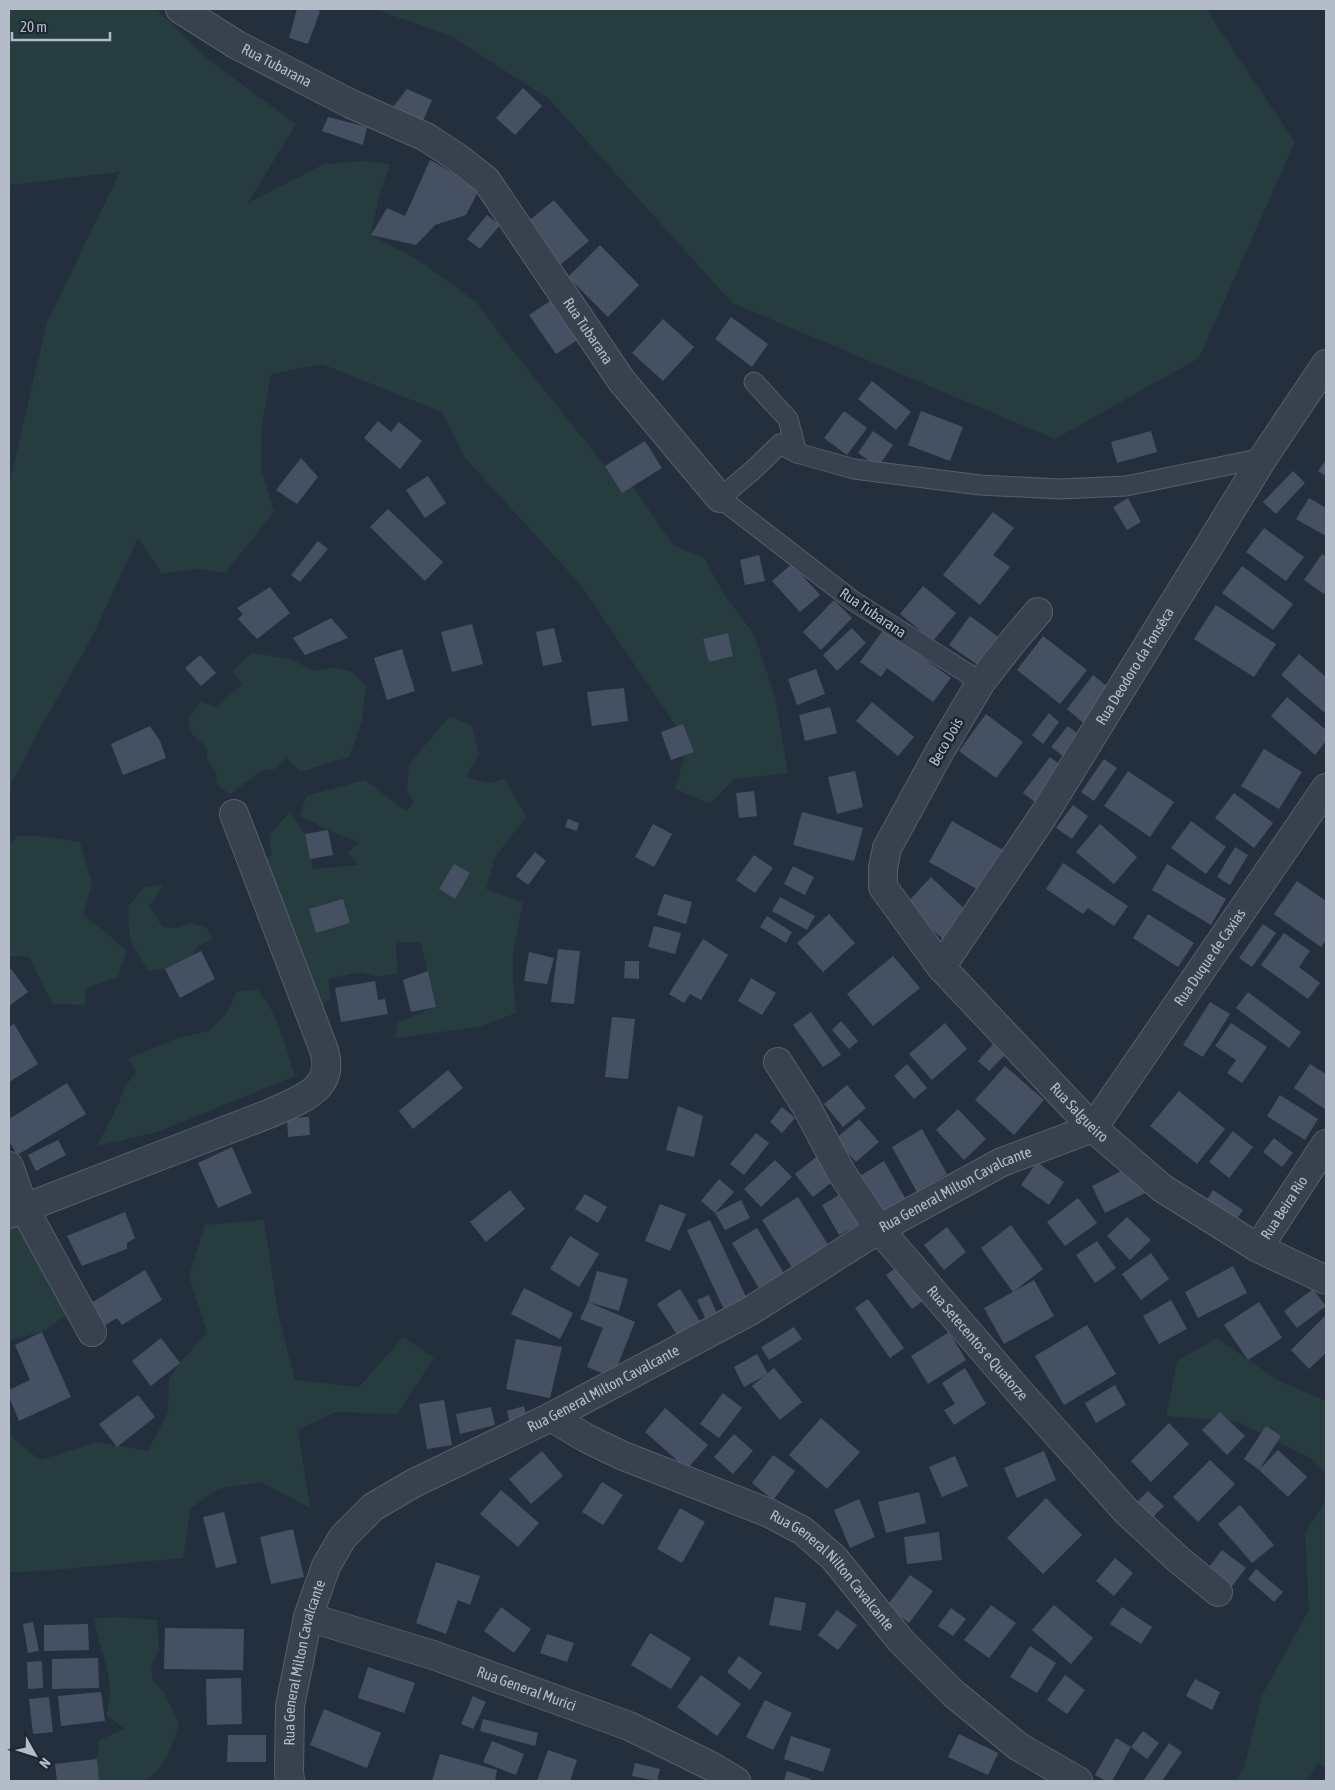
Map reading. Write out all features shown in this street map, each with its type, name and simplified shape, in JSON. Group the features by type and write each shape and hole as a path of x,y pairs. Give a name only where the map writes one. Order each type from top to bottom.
{"street":[{"name":"Rua Tubarana","path":"180,9 236,45 350,104 426,137 458,158 486,180 621,380 720,498"},
{"name":"Rua Deodoro da Fonsêca","path":"940,967 1043,816 1262,458 1326,364"},
{"name":"Beco Dois","path":"883,887 883,868 887,848 940,751 981,682 1038,612"},
{"name":"Rua Duque de Caxias","path":"1093,1128 1326,788"},
{"path":"16,1211 271,1113 308,1095 320,1084 327,1071 327,1060 324,1050 234,814"},
{"name":"Rua Salgueiro","path":"883,887 940,967 1093,1128 1162,1188 1258,1248 1326,1280"},
{"name":"Rua Setecentos e Quatorze","path":"778,1062 806,1106 841,1172 879,1229 1004,1375 1127,1512 1179,1560 1218,1592"},
{"name":"Rua General Milton Cavalcante","path":"290,1781 288,1771 290,1706 308,1617 326,1566 343,1536 373,1506 414,1483 551,1417 750,1311 879,1229 1002,1162 1093,1128"},
{"name":"Rua Beira Rio","path":"1258,1248 1325,1147"},
{"path":"9,1166 16,1211 92,1332"},
{"name":"Rua General Nilton Cavalcante","path":"551,1417 586,1438 621,1455 769,1513 803,1531 834,1558 901,1641 954,1694 1019,1747 1078,1781"},
{"name":"Rua General Murici","path":"308,1617 433,1655 629,1726 712,1766 736,1781"}],"lane":[{"path":"754,382 788,419 798,453"},
{"path":"720,498 780,444 798,453 854,469 980,485 1059,489 1126,486 1262,458"},
{"name":"Rua Tubarana","path":"720,498 852,600 981,682"}],"green space":[{"path":"9,9 156,9 208,59 296,124 248,203 324,164 362,161 390,164 379,196 371,235 420,261 477,303 605,466 634,488 673,545 704,558 725,596 754,634 775,697 788,773 734,779 710,804 675,789 688,744 580,584 465,458 442,412 322,364 271,374 262,424 261,469 274,512 225,573 196,569 162,574 138,538 93,635 9,788 9,485 47,322 120,172 9,185"},
{"path":"375,9 1206,9 1295,142 1199,358 1055,439 732,303 549,99 451,36"},
{"path":"252,653 290,659 315,671 334,667 352,672 366,686 362,721 349,757 300,772 287,758 275,769 261,771 230,794 217,785 216,772 207,761 207,748 191,733 188,719 201,702 216,707 242,684 232,671"},
{"path":"450,716 472,726 479,755 466,777 489,783 505,779 526,817 495,857 486,889 523,903 513,951 516,1013 479,1027 395,1038 398,1022 435,1007 421,942 396,943 397,973 378,977 359,972 329,979 330,997 315,1016 256,865 272,855 269,835 290,812 305,834 313,869 358,865 347,853 360,842 344,837 300,816 306,796 365,780 406,811 413,803 407,790 409,764"},
{"path":"18,835 80,842 92,883 83,915 127,951 118,977 85,989 85,1005 53,1004 29,957 9,956 9,846"},
{"path":"163,885 149,907 163,927 178,928 191,923 207,928 213,939 198,946 191,956 165,969 148,971 130,940 128,907 144,887"},
{"path":"257,990 264,997 275,1018 295,1076 158,1132 97,1146 119,1103 124,1088 136,1072 128,1058 180,1037 210,1031 226,1014 237,991"},
{"path":"9,1219 70,1273 72,1311 42,1332 11,1340 9,1351"},
{"path":"264,1220 278,1314 295,1380 359,1387 403,1337 434,1358 397,1414 335,1412 298,1430 310,1508 260,1482 218,1489 191,1508 183,1558 43,1571 9,1572 9,1423 13,1439 40,1460 96,1442 148,1451 168,1412 169,1379 180,1363 207,1332 189,1276 205,1225"},
{"path":"1217,1338 1279,1381 1326,1401 1326,1473 1312,1459 1238,1422 1166,1416 1177,1361"},
{"path":"1326,1500 1326,1769 1318,1763 1307,1781 1235,1781 1244,1767 1262,1695 1309,1610 1305,1532"},
{"path":"116,1617 157,1620 159,1649 151,1666 153,1681 164,1692 179,1724 174,1741 161,1766 148,1778 136,1782 99,1781 97,1763 99,1740 125,1729 106,1715 110,1687 94,1618"}],"building":[{"path":"297,9 320,11 308,44 289,38"},
{"path":"523,88 542,106 515,135 496,118"},
{"path":"407,89 432,100 423,121 393,107"},
{"path":"328,117 367,127 363,145 322,131"},
{"path":"430,160 480,188 466,215 435,225 416,245 371,235 387,208 405,216"},
{"path":"554,200 589,241 560,265 525,224"},
{"path":"487,215 500,225 480,249 467,239"},
{"path":"600,245 639,285 608,317 568,277"},
{"path":"553,299 580,338 556,354 529,315"},
{"path":"731,317 768,344 752,367 715,339"},
{"path":"663,319 694,347 663,381 632,353"},
{"path":"872,381 911,412 896,430 858,399"},
{"path":"844,411 867,428 847,455 824,438"},
{"path":"921,411 963,427 950,461 908,445"},
{"path":"378,421 391,432 399,422 422,441 400,469 364,438"},
{"path":"873,431 893,445 878,467 858,453"},
{"path":"1151,431 1157,452 1117,463 1111,442"},
{"path":"645,441 662,468 622,493 605,466"},
{"path":"301,458 318,477 297,504 276,490"},
{"path":"1326,460 1326,476 1318,471"},
{"path":"1293,471 1305,483 1276,514 1263,502"},
{"path":"428,476 446,503 425,518 406,490"},
{"path":"1128,498 1141,522 1127,530 1113,507"},
{"path":"1309,498 1326,508 1326,536 1296,519"},
{"path":"388,509 443,562 425,581 370,527"},
{"path":"993,512 1014,528 993,555 1010,567 980,605 943,575"},
{"path":"1264,528 1304,557 1286,581 1246,552"},
{"path":"318,541 328,549 300,582 291,575"},
{"path":"1322,554 1326,557 1326,590 1324,594 1304,580"},
{"path":"759,555 765,581 745,585 740,560"},
{"path":"792,564 820,595 800,612 772,581"},
{"path":"1242,566 1293,604 1273,630 1222,593"},
{"path":"923,586 956,613 933,641 900,614"},
{"path":"270,587 290,613 257,639 238,619 243,614 237,608"},
{"path":"834,600 852,618 821,650 803,632"},
{"path":"1216,605 1276,644 1254,677 1194,639"},
{"path":"970,616 1005,642 985,670 949,645"},
{"path":"331,618 348,638 305,655 293,638"},
{"path":"472,624 483,664 452,672 441,632"},
{"path":"554,628 562,662 543,666 536,632"},
{"path":"852,628 866,643 837,671 823,655"},
{"path":"884,629 951,678 933,702 887,668 881,677 860,662"},
{"path":"728,633 733,656 709,662 703,639"},
{"path":"1043,636 1087,670 1060,704 1017,670"},
{"path":"402,649 415,691 387,700 374,658"},
{"path":"1299,654 1326,677 1326,714 1281,675"},
{"path":"200,655 216,673 201,686 185,668"},
{"path":"816,669 825,694 797,705 788,679"},
{"path":"1093,675 1114,692 1087,726 1067,709"},
{"path":"624,688 628,721 592,726 587,692"},
{"path":"1287,697 1326,730 1326,741 1315,755 1271,716"},
{"path":"872,702 914,737 898,756 856,721"},
{"path":"830,707 837,733 805,741 799,715"},
{"path":"1049,713 1059,722 1043,744 1032,735"},
{"path":"986,714 1023,742 996,778 959,751"},
{"path":"683,724 694,752 671,760 661,732"},
{"path":"150,726 160,741 166,758 123,775 111,744"},
{"path":"1068,726 1084,739 1068,760 1051,747"},
{"path":"1264,749 1302,772 1279,809 1241,786"},
{"path":"1050,757 1070,772 1043,808 1023,793"},
{"path":"1104,759 1117,768 1094,801 1081,792"},
{"path":"855,771 863,807 837,814 828,777"},
{"path":"1128,771 1174,802 1150,837 1104,806"},
{"path":"754,791 757,816 739,818 736,793"},
{"path":"1234,793 1273,823 1254,848 1215,818"},
{"path":"1073,805 1088,816 1072,839 1056,828"},
{"path":"802,812 863,828 854,861 793,845"},
{"path":"568,819 579,823 577,831 565,827"},
{"path":"952,821 1005,851 982,892 929,862"},
{"path":"1191,821 1226,847 1206,874 1171,848"},
{"path":"653,824 672,834 654,867 635,857"},
{"path":"1100,824 1137,857 1114,884 1076,852"},
{"path":"328,830 333,855 310,859 305,834"},
{"path":"1235,847 1248,855 1230,885 1217,877"},
{"path":"535,852 546,861 528,885 516,876"},
{"path":"754,855 773,868 755,893 736,880"},
{"path":"1063,863 1128,906 1114,926 1088,908 1083,914 1046,889"},
{"path":"454,864 470,873 455,899 439,889"},
{"path":"1167,864 1226,899 1211,925 1152,890"},
{"path":"793,866 814,877 805,895 784,884"},
{"path":"931,877 969,913 944,940 905,905"},
{"path":"1297,881 1326,901 1326,940 1321,947 1274,914"},
{"path":"664,894 692,902 686,924 657,915"},
{"path":"780,897 815,916 807,930 772,911"},
{"path":"343,899 350,923 316,933 309,909"},
{"path":"829,914 855,943 823,972 797,943"},
{"path":"1148,914 1194,943 1178,967 1133,938"},
{"path":"767,916 792,932 786,943 760,927"},
{"path":"1263,924 1276,933 1252,967 1239,958"},
{"path":"654,926 681,933 675,954 648,947"},
{"path":"1284,933 1310,951 1299,967 1320,983 1308,999 1261,965"},
{"path":"703,939 728,955 701,1000 690,994 684,1003 669,994"},
{"path":"558,949 580,951 574,1004 551,1002"},
{"path":"201,951 215,979 180,998 165,969"},
{"path":"529,952 554,958 547,984 524,981"},
{"path":"893,956 920,988 873,1026 847,994"},
{"path":"625,961 639,961 639,979 624,978"},
{"path":"11,969 28,992 9,1006 9,970"},
{"path":"428,971 436,1007 411,1012 403,980"},
{"path":"751,978 776,993 762,1015 738,1001"},
{"path":"375,981 378,1000 385,999 388,1014 341,1022 335,988"},
{"path":"1248,992 1301,1032 1289,1048 1236,1008"},
{"path":"1210,1002 1230,1014 1203,1057 1183,1045"},
{"path":"811,1012 841,1055 823,1067 793,1025"},
{"path":"612,1017 635,1019 628,1079 605,1077"},
{"path":"841,1021 858,1041 849,1049 832,1030"},
{"path":"945,1023 967,1049 932,1080 909,1054"},
{"path":"1231,1023 1267,1047 1242,1083 1227,1073 1236,1060 1215,1046"},
{"path":"14,1024 38,1064 9,1082 9,1027"},
{"path":"993,1044 1005,1055 989,1071 978,1061"},
{"path":"907,1064 927,1088 914,1099 894,1076"},
{"path":"1310,1064 1326,1074 1326,1110 1294,1088"},
{"path":"1005,1066 1044,1100 1014,1135 975,1100"},
{"path":"448,1070 463,1088 413,1129 399,1111"},
{"path":"67,1083 86,1114 17,1155 9,1141 9,1119"},
{"path":"847,1085 866,1108 843,1127 824,1104"},
{"path":"1179,1091 1225,1129 1197,1164 1150,1126"},
{"path":"1280,1095 1318,1119 1305,1140 1267,1116"},
{"path":"678,1106 703,1116 694,1157 666,1150"},
{"path":"782,1107 795,1118 782,1133 770,1122"},
{"path":"958,1109 986,1139 964,1160 936,1130"},
{"path":"309,1117 310,1135 288,1137 287,1118"},
{"path":"859,1119 879,1142 856,1162 835,1139"},
{"path":"922,1129 947,1174 917,1192 892,1147"},
{"path":"1233,1131 1253,1147 1229,1178 1209,1162"},
{"path":"756,1133 769,1143 744,1175 730,1164"},
{"path":"1274,1138 1293,1153 1282,1167 1263,1152"},
{"path":"58,1140 66,1155 36,1171 28,1155"},
{"path":"232,1147 252,1193 218,1208 198,1163"},
{"path":"820,1154 837,1178 813,1197 795,1174"},
{"path":"775,1160 792,1177 761,1207 744,1189"},
{"path":"884,1161 905,1198 881,1212 860,1176"},
{"path":"1037,1162 1064,1182 1049,1205 1021,1185"},
{"path":"1131,1166 1145,1193 1105,1213 1092,1186"},
{"path":"719,1179 734,1192 715,1213 701,1201"},
{"path":"510,1190 525,1209 486,1242 470,1222"},
{"path":"1213,1190 1243,1210 1234,1223 1205,1203"},
{"path":"846,1191 863,1222 839,1235 822,1205"},
{"path":"585,1194 607,1207 598,1223 575,1209"},
{"path":"798,1197 829,1246 793,1269 762,1220"},
{"path":"1078,1198 1097,1223 1065,1246 1047,1222"},
{"path":"741,1200 750,1218 725,1230 715,1213"},
{"path":"660,1204 686,1214 670,1251 645,1241"},
{"path":"125,1212 135,1238 127,1243 127,1249 82,1266 67,1236"},
{"path":"1127,1217 1151,1240 1130,1260 1107,1236"},
{"path":"710,1220 749,1303 726,1314 687,1230"},
{"path":"1011,1225 1043,1269 1013,1292 981,1248"},
{"path":"947,1227 966,1252 944,1270 924,1245"},
{"path":"757,1228 788,1280 763,1295 732,1243"},
{"path":"570,1236 599,1254 579,1287 550,1269"},
{"path":"1097,1241 1116,1268 1095,1283 1076,1255"},
{"path":"1151,1253 1169,1279 1141,1300 1122,1274"},
{"path":"901,1264 927,1298 912,1309 886,1275"},
{"path":"1233,1266 1247,1293 1198,1318 1185,1292"},
{"path":"145,1270 162,1300 122,1325 117,1318 99,1329 86,1306"},
{"path":"597,1271 628,1279 619,1311 588,1302"},
{"path":"1034,1280 1054,1316 1004,1344 984,1308"},
{"path":"524,1288 573,1313 560,1339 511,1314"},
{"path":"680,1289 701,1323 679,1338 657,1304"},
{"path":"1313,1289 1326,1306 1297,1328 1284,1311"},
{"path":"709,1295 720,1321 709,1326 697,1300"},
{"path":"868,1299 904,1348 890,1358 855,1308"},
{"path":"1171,1300 1187,1329 1159,1344 1143,1316"},
{"path":"588,1302 635,1322 613,1377 587,1367 603,1328 580,1319"},
{"path":"1259,1302 1282,1338 1248,1360 1224,1325"},
{"path":"1326,1315 1326,1353 1309,1369 1291,1350"},
{"path":"1087,1325 1116,1374 1064,1405 1035,1356"},
{"path":"794,1327 802,1339 769,1360 761,1347"},
{"path":"42,1332 71,1397 19,1421 9,1397 9,1390 30,1380 15,1345"},
{"path":"949,1332 966,1360 928,1384 911,1356"},
{"path":"161,1338 180,1363 151,1386 132,1361"},
{"path":"516,1339 562,1347 550,1398 506,1389"},
{"path":"757,1354 768,1374 744,1387 734,1367"},
{"path":"774,1368 802,1402 780,1420 752,1386"},
{"path":"965,1368 986,1404 954,1425 944,1410 955,1404 942,1383"},
{"path":"1115,1385 1126,1405 1096,1423 1085,1403"},
{"path":"723,1393 742,1408 719,1438 700,1424"},
{"path":"138,1395 155,1417 117,1447 99,1424"},
{"path":"444,1400 452,1445 427,1449 419,1404"},
{"path":"524,1406 527,1419 510,1424 507,1411"},
{"path":"491,1407 495,1425 460,1434 456,1414"},
{"path":"665,1408 708,1445 687,1469 645,1432"},
{"path":"1220,1412 1245,1436 1227,1455 1202,1430"},
{"path":"821,1418 860,1452 827,1489 789,1455"},
{"path":"1169,1423 1189,1444 1151,1482 1131,1461"},
{"path":"1266,1426 1281,1436 1259,1470 1244,1459"},
{"path":"734,1434 753,1451 733,1474 714,1457"},
{"path":"1278,1450 1307,1477 1288,1497 1259,1470"},
{"path":"542,1451 563,1476 531,1504 509,1479"},
{"path":"1044,1451 1056,1480 1017,1498 1004,1468"},
{"path":"773,1455 795,1471 773,1500 752,1483"},
{"path":"955,1456 968,1486 942,1497 929,1467"},
{"path":"1210,1460 1235,1484 1198,1522 1173,1497"},
{"path":"602,1482 623,1495 603,1525 582,1512"},
{"path":"501,1490 539,1523 518,1547 480,1514"},
{"path":"1148,1491 1164,1506 1149,1521 1134,1505"},
{"path":"919,1492 926,1523 886,1533 878,1502"},
{"path":"1046,1498 1082,1535 1043,1574 1007,1538"},
{"path":"859,1499 875,1537 850,1548 834,1510"},
{"path":"1240,1505 1274,1545 1252,1563 1218,1524"},
{"path":"680,1508 705,1522 682,1563 657,1549"},
{"path":"224,1512 237,1563 216,1568 203,1517"},
{"path":"293,1529 304,1577 271,1584 260,1537"},
{"path":"939,1532 942,1560 907,1564 904,1537"},
{"path":"1222,1550 1246,1568 1230,1589 1206,1571"},
{"path":"1115,1558 1133,1573 1114,1596 1096,1581"},
{"path":"436,1562 480,1576 470,1605 458,1600 446,1634 416,1623"},
{"path":"1256,1569 1283,1592 1274,1602 1248,1579"},
{"path":"910,1575 933,1591 909,1623 887,1606"},
{"path":"775,1597 806,1603 801,1631 769,1625"},
{"path":"991,1605 1016,1623 989,1658 964,1640"},
{"path":"1054,1605 1093,1638 1071,1664 1032,1630"},
{"path":"501,1607 531,1629 514,1653 484,1631"},
{"path":"1122,1607 1152,1627 1141,1644 1110,1624"},
{"path":"951,1608 966,1619 953,1636 938,1626"},
{"path":"837,1610 857,1625 838,1650 818,1635"},
{"path":"33,1622 39,1651 28,1653 23,1624"},
{"path":"88,1624 89,1650 44,1651 44,1625"},
{"path":"165,1628 244,1629 243,1670 164,1669"},
{"path":"650,1633 691,1658 671,1689 631,1665"},
{"path":"547,1634 574,1643 567,1662 540,1653"},
{"path":"1030,1646 1056,1663 1037,1693 1010,1677"},
{"path":"739,1656 762,1673 750,1690 727,1672"},
{"path":"98,1658 99,1688 52,1689 52,1659"},
{"path":"42,1661 43,1688 28,1689 27,1662"},
{"path":"368,1667 415,1683 404,1713 358,1698"},
{"path":"701,1675 741,1704 717,1736 677,1707"},
{"path":"1065,1675 1085,1690 1067,1714 1047,1700"},
{"path":"241,1678 242,1724 207,1725 206,1679"},
{"path":"1195,1679 1220,1692 1212,1710 1186,1696"},
{"path":"101,1692 105,1721 61,1726 58,1696"},
{"path":"473,1696 486,1702 473,1729 461,1724"},
{"path":"49,1697 53,1732 33,1734 29,1699"},
{"path":"765,1700 792,1713 773,1750 746,1737"},
{"path":"324,1709 381,1733 367,1768 310,1745"},
{"path":"483,1719 538,1733 535,1746 480,1731"},
{"path":"1143,1731 1159,1743 1147,1759 1131,1747"},
{"path":"959,1734 998,1753 988,1775 948,1757"},
{"path":"228,1735 266,1735 266,1762 227,1762"},
{"path":"791,1736 831,1749 823,1772 784,1759"},
{"path":"1116,1738 1131,1747 1112,1781 1106,1781 1095,1775"},
{"path":"492,1741 524,1754 516,1775 483,1762"},
{"path":"1169,1743 1182,1752 1162,1781 1144,1780"},
{"path":"548,1750 577,1760 570,1781 537,1781"},
{"path":"440,1754 497,1770 495,1781 432,1781"},
{"path":"97,1759 99,1781 57,1781 55,1764"},
{"path":"635,1763 660,1769 657,1781 632,1776"},
{"path":"787,1771 811,1779 810,1781 784,1781"}]}
